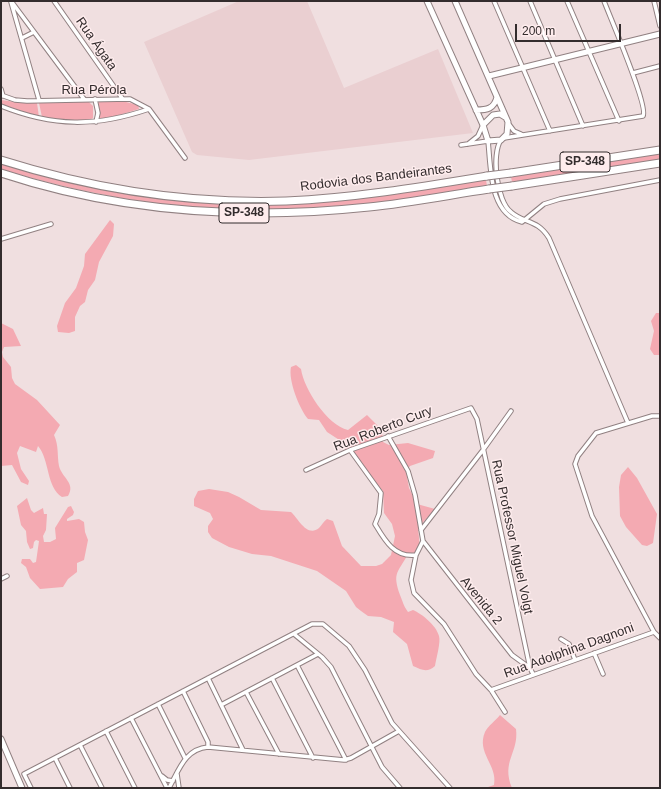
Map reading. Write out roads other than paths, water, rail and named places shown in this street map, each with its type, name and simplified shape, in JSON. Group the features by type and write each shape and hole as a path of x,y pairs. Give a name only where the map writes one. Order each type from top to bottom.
{"highway":[{"name":"Rodovia dos Bandeirantes","path":"1,160 65,178 104,186 169,196 235,201 280,201 372,194 660,150"},
{"name":"Rodovia dos Bandeirantes","path":"1,173 64,190 112,200 181,210 229,213 284,213 371,207 660,164"}],"street":[{"path":"11,1 84,99"},
{"path":"11,1 39,100"},
{"name":"Rua Ágata","path":"54,1 122,98"},
{"path":"427,1 483,125 488,141 497,201 503,210 512,218 522,222 544,204 660,180"},
{"path":"455,1 507,120 503,139 497,145 495,158 501,196 510,212 540,226 549,238 628,423"},
{"path":"494,1 550,131"},
{"path":"530,1 583,126"},
{"path":"567,1 619,121"},
{"path":"461,146 526,134 640,118 645,113 633,73 604,1"},
{"path":"654,1 660,26"},
{"path":"22,38 34,32"},
{"path":"489,76 522,66 660,34"},
{"path":"633,73 660,66"},
{"path":"1,89 2,96"},
{"name":"Rua Pérola","path":"2,96 15,100 122,98 137,101 149,109 185,158"},
{"path":"476,110 492,108 496,104 497,97"},
{"path":"95,99 98,113 96,122"},
{"path":"1,106 46,121 79,124 96,122 149,109"},
{"path":"467,145 478,136 483,125 493,115 500,114 518,133 526,134"},
{"path":"1,239 51,224"},
{"name":"Rua Roberto Cury","path":"306,470 350,450 467,408"},
{"name":"Rua Professor Miguel Volgt","path":"467,408 471,408 474,412 530,668 533,674"},
{"path":"421,530 511,411"},
{"path":"660,416 652,416 596,433 578,456 575,464 592,516 654,632 660,638"},
{"path":"388,436 408,471 415,495 423,541 416,555 411,580 414,593 444,624 476,674 491,690 505,712"},
{"path":"350,450 381,493 379,514 375,524 383,540 399,553 408,556 416,555"},
{"name":"Avenida 2","path":"423,541 458,589 512,655 530,668"},
{"path":"1,579 7,576"},
{"path":"31,788 24,774 312,624 319,623 346,642 365,670 392,723 450,788"},
{"name":"Rua Adolphina Dagnoni","path":"491,690 654,632"},
{"path":"294,634 318,654 333,671 384,770 400,788"},
{"path":"561,639 568,644 575,660"},
{"path":"594,653 603,674"},
{"path":"221,705 318,654"},
{"path":"297,665 346,760"},
{"path":"208,678 243,750"},
{"path":"272,678 313,758"},
{"path":"182,692 208,742 208,747"},
{"path":"246,692 279,754"},
{"path":"158,704 185,758"},
{"path":"131,718 168,788 185,758 194,751 208,747 346,760 399,731"},
{"path":"106,731 135,788"},
{"path":"1,739 21,788"},
{"path":"80,745 102,788"},
{"path":"55,758 70,788"},
{"path":"177,774 179,788"},
{"path":"161,776 167,780 173,781"}]}
